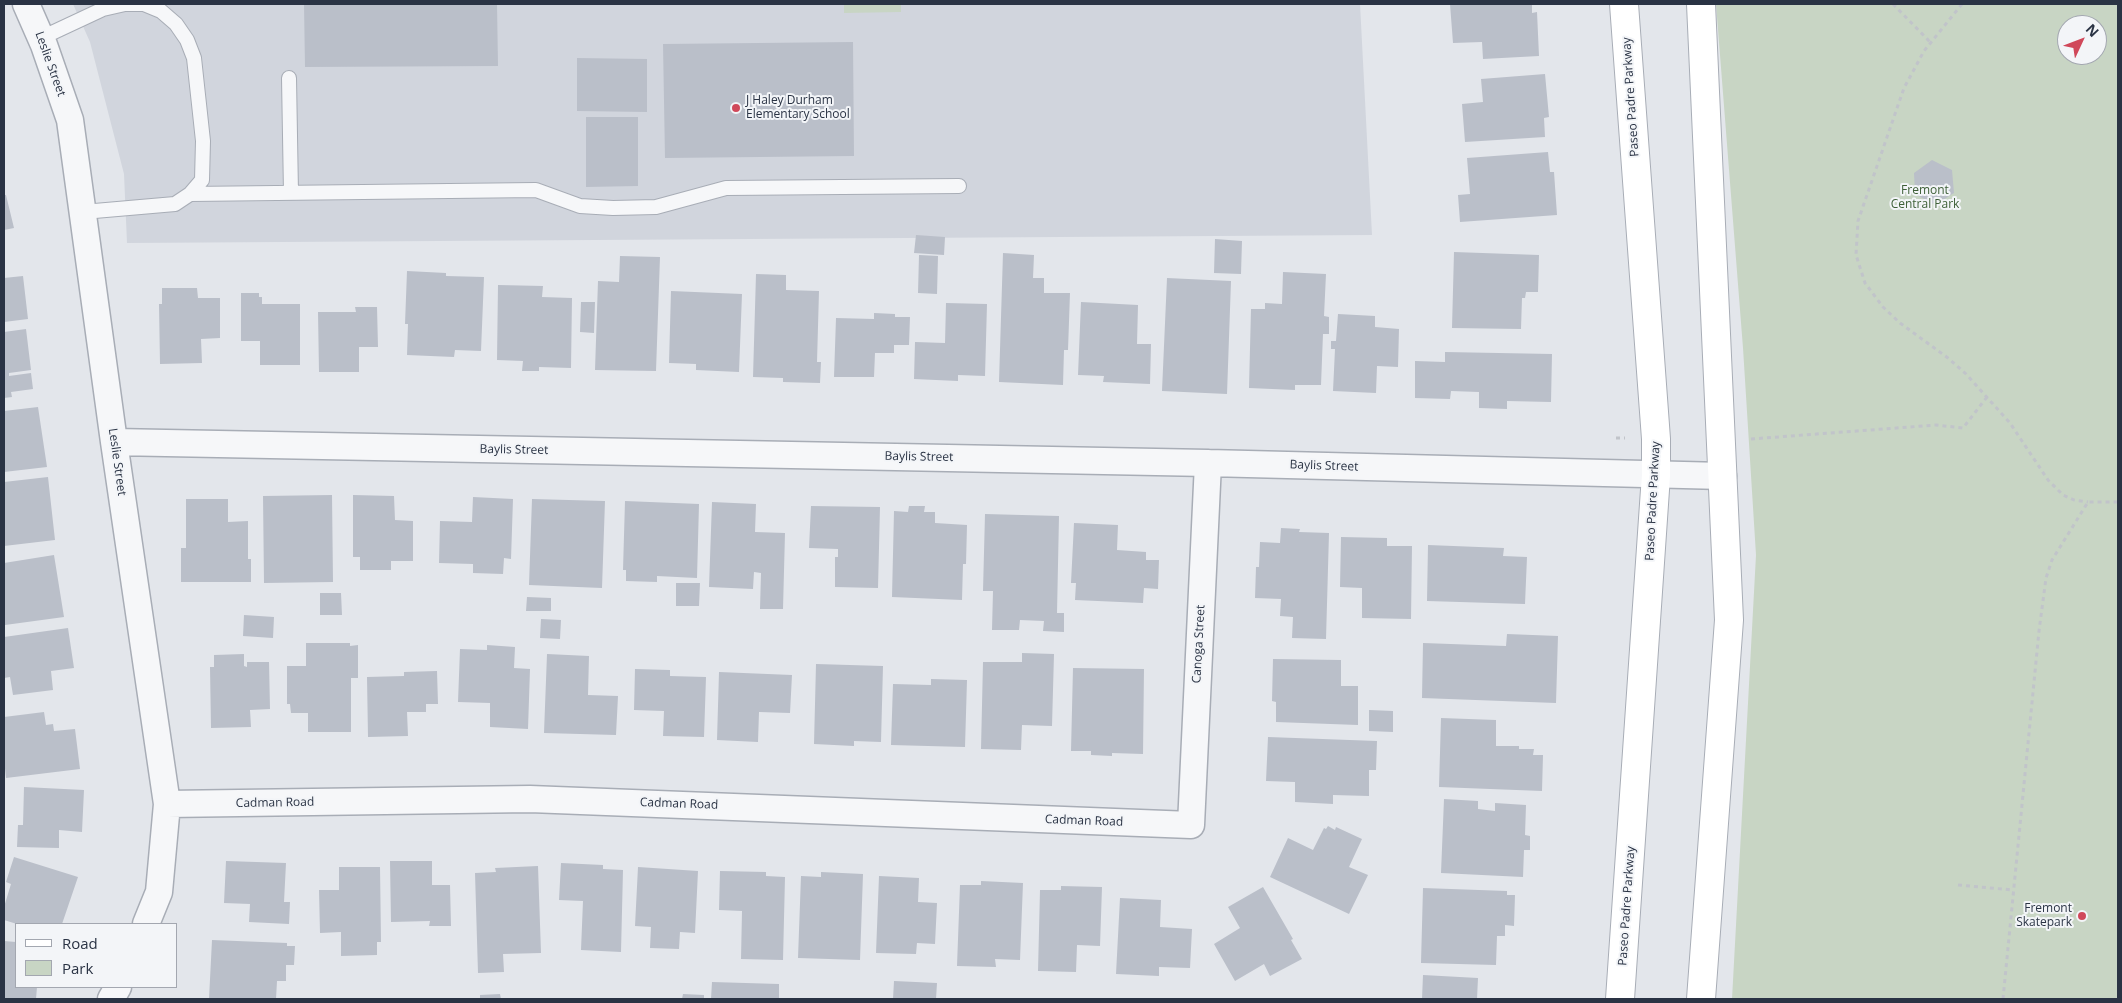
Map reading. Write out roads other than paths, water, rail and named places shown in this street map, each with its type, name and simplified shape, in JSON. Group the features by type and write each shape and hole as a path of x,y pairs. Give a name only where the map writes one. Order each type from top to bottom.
{"main road":[{"name":"Paseo Padre Parkway","path":"1620,999 1656,475 1656,440 1624,4"},
{"path":"1701,4 1729,620 1701,999"}],"street":[{"name":"Leslie Street","path":"26,4 41,38 70,120 114,442 167,804 159,892 146,923"},
{"name":"Baylis Street","path":"114,442 1208,463 1723,476"},
{"name":"Canoga Street","path":"1191,825 1208,463"},
{"name":"Cadman Road","path":"167,804 530,799 1191,825"},
{"path":"111,999 117,988"}],"lane":[{"path":"41,38 103,9 125,4 144,4 161,11 176,24 187,40 194,58 203,140 202,180 190,194 175,204 82,212"},
{"path":"289,78 291,193"},
{"path":"190,194 536,190 580,206 613,208 656,207 726,188 959,186"}],"place":[{"name":"J Haley Durham Elementary School","path":"736,108"},
{"name":"Fremont Skatepark","path":"2082,916"}],"park label":[{"name":"Fremont Central Park","path":"1925,198"}]}
